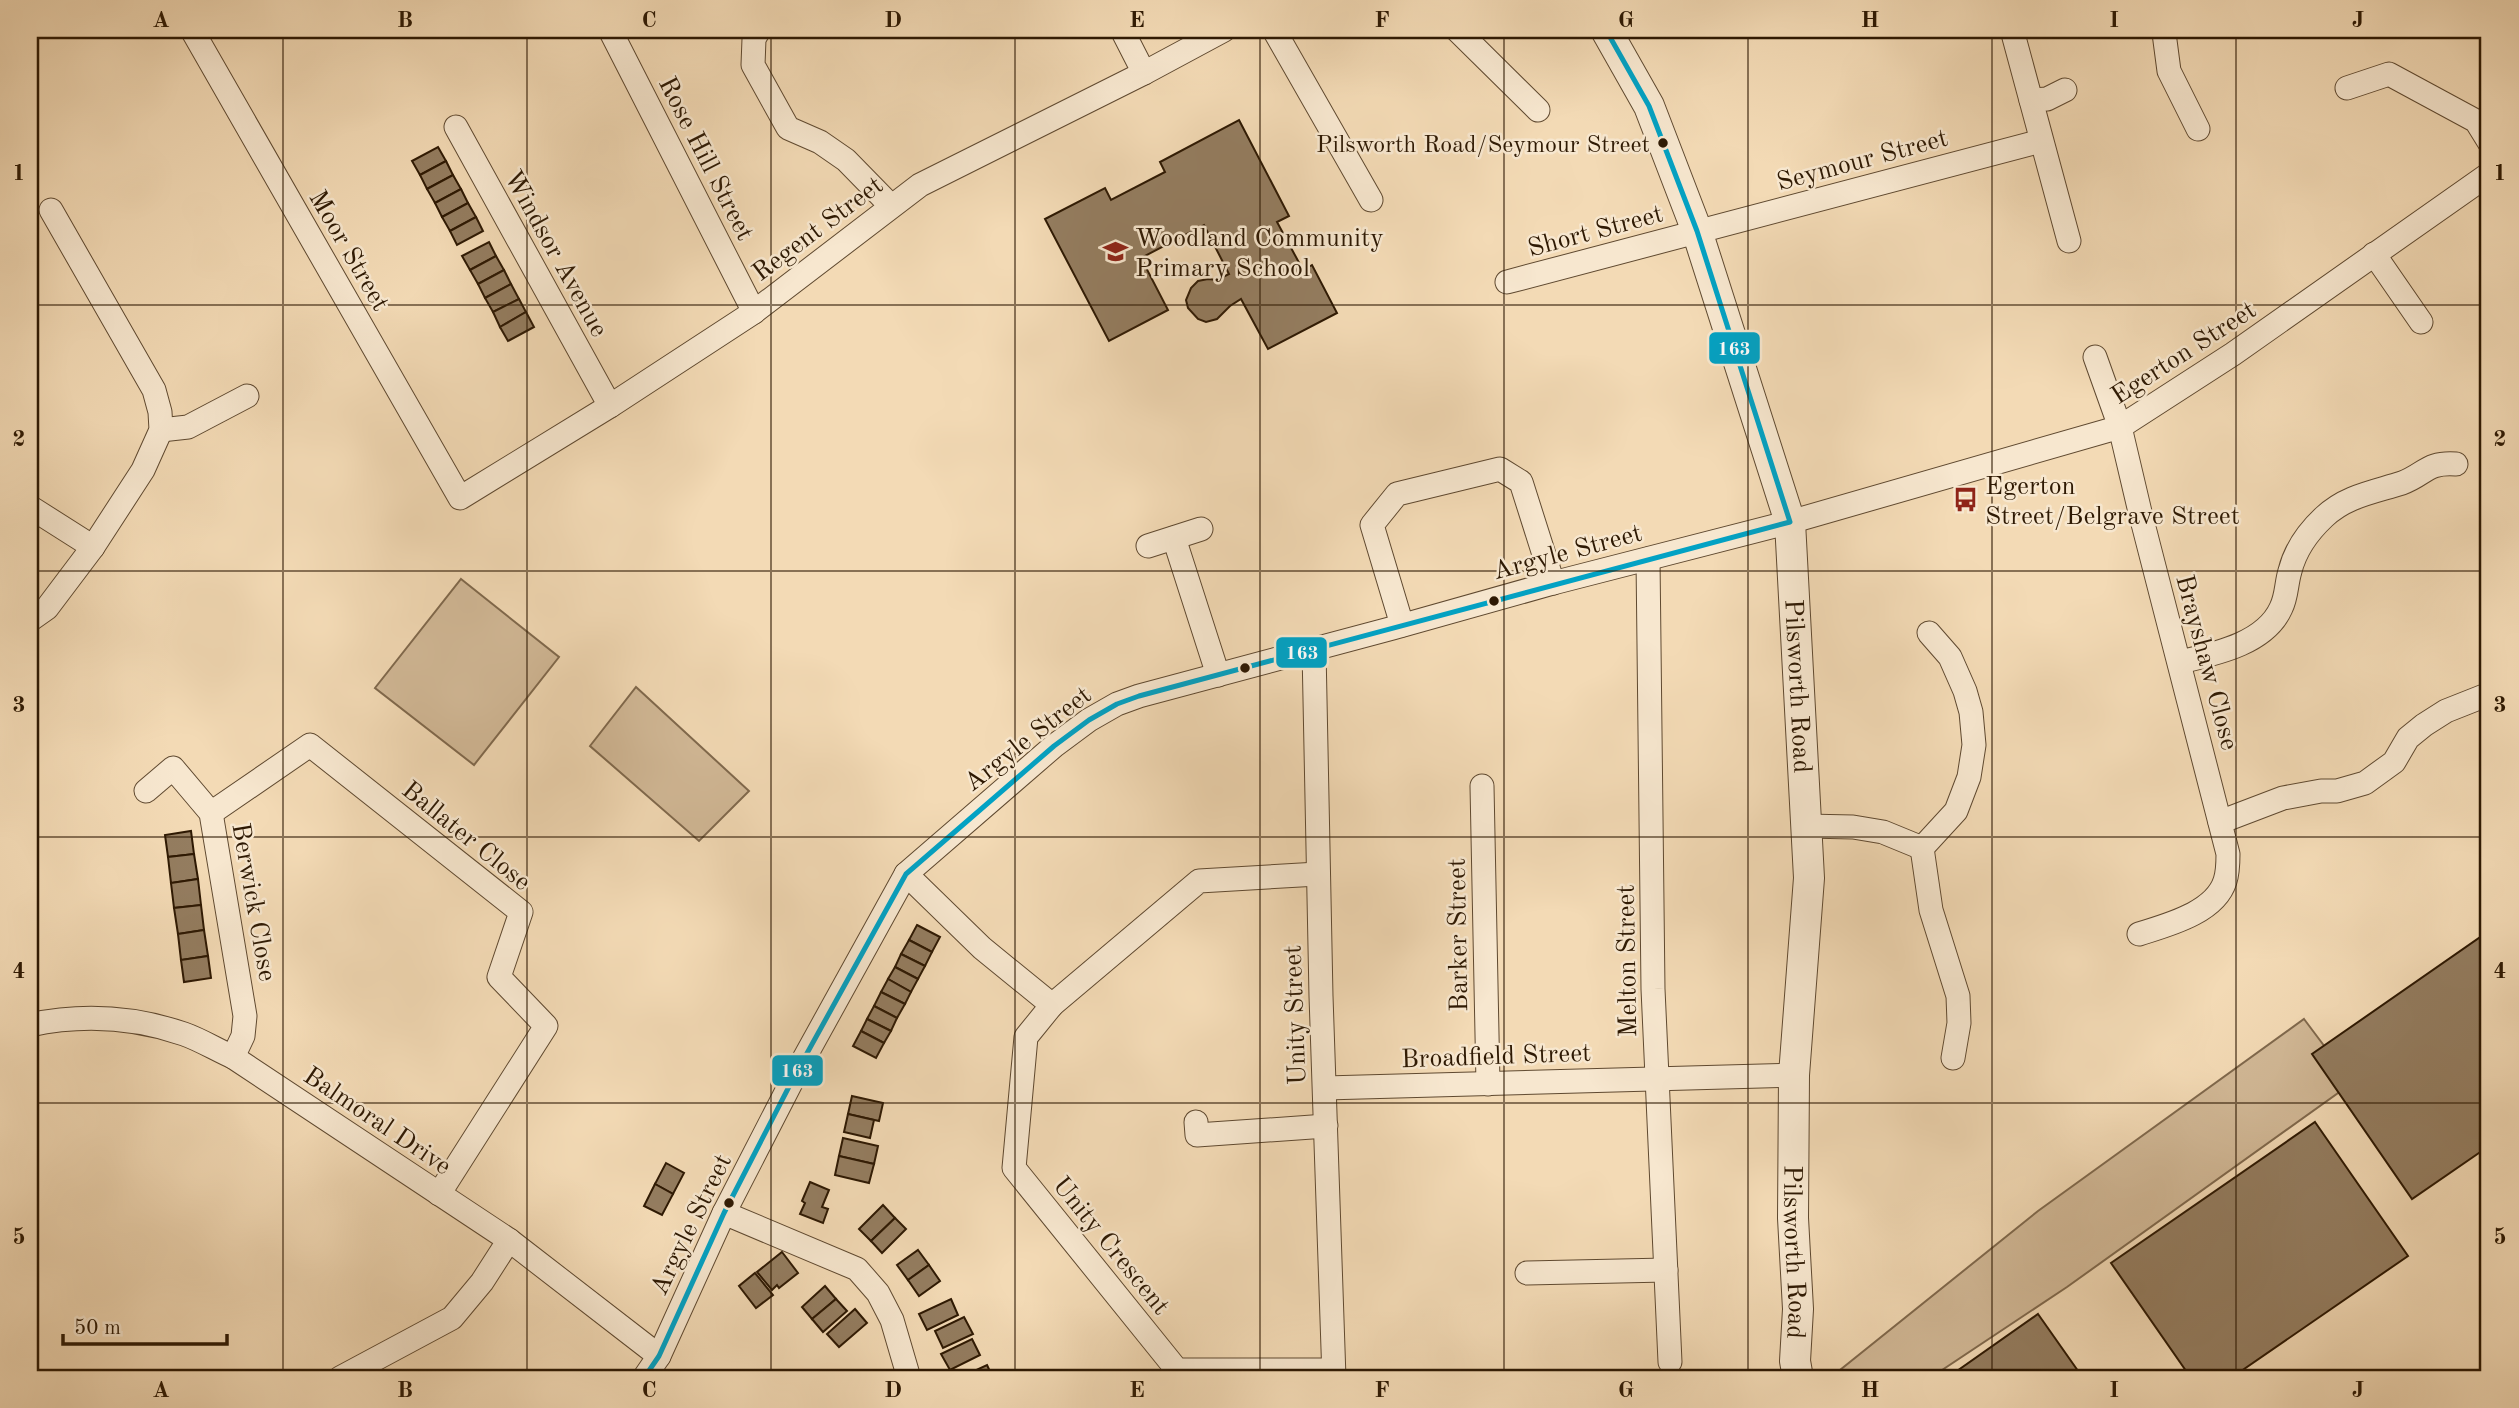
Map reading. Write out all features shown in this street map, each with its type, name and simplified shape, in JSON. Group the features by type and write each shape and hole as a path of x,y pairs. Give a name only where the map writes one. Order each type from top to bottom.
{"street":[{"name":"Moor Street","path":"192,30 460,498"},
{"name":"Rose Hill Street","path":"610,30 754,312"},
{"path":"759,30 754,39 753,65 788,128 820,142 846,160 891,206"},
{"path":"1122,30 1144,73"},
{"name":"Regent Street","path":"460,498 610,406 754,312 919,185 1224,30"},
{"path":"1274,30 1371,200"},
{"path":"1457,30 1538,110"},
{"name":"Pilsworth Road","path":"1605,30 1649,106 1697,231 1790,522 1809,878 1794,1075 1793,1218 1798,1309 1795,1361 1798,1378"},
{"path":"2012,30 2069,241"},
{"path":"2167,30 2164,33 2169,71 2198,129"},
{"path":"2347,89 2389,74 2476,121 2489,142"},
{"path":"2031,100 2047,99 2065,90"},
{"name":"Windsor Avenue","path":"456,127 610,406"},
{"name":"Seymour Street","path":"1697,231 2041,141"},
{"name":"Egerton Street","path":"1790,522 2120,428 2233,354 2489,174"},
{"path":"30,620 47,608 93,547 144,470 161,430 160,412 154,390 51,209"},
{"name":"Short Street","path":"1507,282 1697,231"},
{"path":"2374,254 2421,322"},
{"name":"Brayshaw Close","path":"2095,357 2120,428 2228,854 2225,883 2210,903 2139,934"},
{"path":"161,430 188,427 247,396"},
{"path":"2180,662 2235,646 2254,637 2269,625 2281,609 2289,574 2303,541 2322,518 2365,493 2409,480 2440,463 2456,464"},
{"path":"1402,625 1372,525 1397,494 1500,469 1521,482 1553,583"},
{"path":"30,507 93,547"},
{"name":"Argyle Street","path":"644,1378 659,1356 724,1213 795,1075 906,874 1054,746 1089,720 1117,704 1553,583 1790,522"},
{"path":"1148,546 1201,529"},
{"path":"1174,538 1218,675"},
{"name":"Melton Street","path":"1647,559 1653,989 1670,1362"},
{"path":"1922,848 1956,811 1969,778 1974,745 1971,712 1965,691 1950,657 1929,633"},
{"name":"Unity Street","path":"1314,650 1333,1374"},
{"path":"2220,822 2283,798 2321,791 2337,792 2365,783 2394,762 2409,738 2424,724 2446,711 2489,694"},
{"name":"Ballater Close","path":"211,813 310,745 521,912 499,977 546,1026 439,1194"},
{"name":"Berwick Close","path":"146,791 173,768 211,813 245,1016 243,1037 233,1057"},
{"name":"Barker Street","path":"1482,786 1488,1083"},
{"path":"1806,826 1853,827 1883,832 1922,848"},
{"path":"1922,848 1931,910 1958,996 1959,1023 1953,1058"},
{"path":"906,874 982,948 1052,1005"},
{"name":"Unity Crescent","path":"1318,874 1199,881 1052,1005 1026,1037 1014,1168 1177,1370 1333,1374"},
{"name":"Balmoral Drive","path":"30,1025 52,1020 97,1017 132,1021 184,1034 233,1057 509,1240 659,1356"},
{"name":"Broadfield Street","path":"1325,1088 1794,1075"},
{"path":"1196,1122 1196,1135 1326,1126"},
{"path":"724,1213 858,1269 878,1293 892,1320 909,1378"},
{"path":"340,1378 452,1318 482,1282 509,1240"},
{"path":"1527,1273 1666,1270"}],"shaded area":[{"path":"461,579 559,657 474,765 375,688"},
{"path":"636,687 749,791 699,841 590,746"},
{"path":"2304,1019 2352,1083 2067,1287 1930,1378 1830,1378 2038,1211"}],"building":[{"path":"1239,120 1289,216 1277,222 1303,270 1312,265 1337,313 1268,349 1241,299 1217,319 1206,322 1198,319 1188,308 1186,300 1191,288 1198,281 1217,280 1229,274 1204,225 1141,258 1168,310 1109,341 1045,219 1105,188 1111,200 1165,172 1160,162"},
{"path":"438,147 446,161 420,175 412,161"},
{"path":"446,161 453,175 427,189 420,175"},
{"path":"453,175 461,189 435,203 427,189"},
{"path":"461,189 468,203 442,217 435,203"},
{"path":"468,203 476,217 450,231 442,217"},
{"path":"476,217 483,231 457,245 450,231"},
{"path":"489,242 496,256 470,270 462,256"},
{"path":"496,256 504,270 478,284 470,270"},
{"path":"504,270 511,284 485,298 478,284"},
{"path":"511,284 519,299 493,312 485,298"},
{"path":"519,299 526,312 500,327 493,312"},
{"path":"526,312 534,327 508,341 500,327"},
{"path":"191,831 194,854 168,857 165,835"},
{"path":"194,854 198,879 171,883 168,857"},
{"path":"198,879 201,905 174,908 171,883"},
{"path":"201,905 204,930 178,934 174,908"},
{"path":"917,925 940,937 932,952 909,940"},
{"path":"204,930 208,956 181,960 178,934"},
{"path":"2489,931 2489,1146 2412,1199 2312,1054"},
{"path":"909,940 932,952 925,966 901,954"},
{"path":"901,954 925,966 918,979 895,967"},
{"path":"208,956 211,978 184,982 181,960"},
{"path":"895,967 918,979 911,992 888,979"},
{"path":"888,979 911,992 905,1004 881,992"},
{"path":"881,992 905,1004 897,1018 874,1006"},
{"path":"874,1006 897,1018 891,1031 867,1019"},
{"path":"867,1019 891,1031 884,1043 861,1031"},
{"path":"861,1031 884,1043 876,1058 853,1046"},
{"path":"852,1096 883,1103 879,1121 848,1114"},
{"path":"848,1114 874,1120 870,1138 844,1132"},
{"path":"2315,1122 2408,1256 2231,1378 2191,1378 2111,1263"},
{"path":"843,1138 878,1146 874,1164 839,1156"},
{"path":"839,1156 874,1164 869,1183 835,1175"},
{"path":"666,1163 684,1173 673,1194 655,1184"},
{"path":"810,1182 829,1190 822,1207 828,1209 823,1223 800,1214"},
{"path":"655,1184 673,1194 662,1215 644,1206"},
{"path":"883,1205 895,1218 871,1241 859,1229"},
{"path":"895,1218 906,1229 882,1253 871,1241"},
{"path":"918,1250 929,1265 908,1280 897,1265"},
{"path":"782,1252 798,1273 779,1288 777,1285 772,1290 757,1272"},
{"path":"929,1265 940,1281 919,1296 908,1280"},
{"path":"755,1273 773,1295 756,1308 739,1286"},
{"path":"825,1286 836,1299 812,1319 802,1307"},
{"path":"836,1299 847,1311 823,1332 812,1319"},
{"path":"951,1299 958,1315 927,1330 919,1314"},
{"path":"855,1309 867,1323 839,1347 827,1334"},
{"path":"2038,1314 2083,1378 1947,1378"},
{"path":"964,1317 973,1334 943,1348 935,1331"},
{"path":"972,1339 980,1355 950,1370 941,1354"},
{"path":"987,1365 993,1378 959,1378"}],"transit line":[{"name":"163","path":"644,1378 659,1356 724,1213 795,1075 906,874 1054,746 1089,720 1117,704 1139,696 1790,522 1697,231 1649,106 1606,30"}],"place":[{"name":"Pilsworth Road/Seymour Street","path":"1663,143"},
{"name":"Woodland Community Primary School","path":"1115,252"},
{"name":"Egerton Street/Belgrave Street","path":"1965,500"}]}
